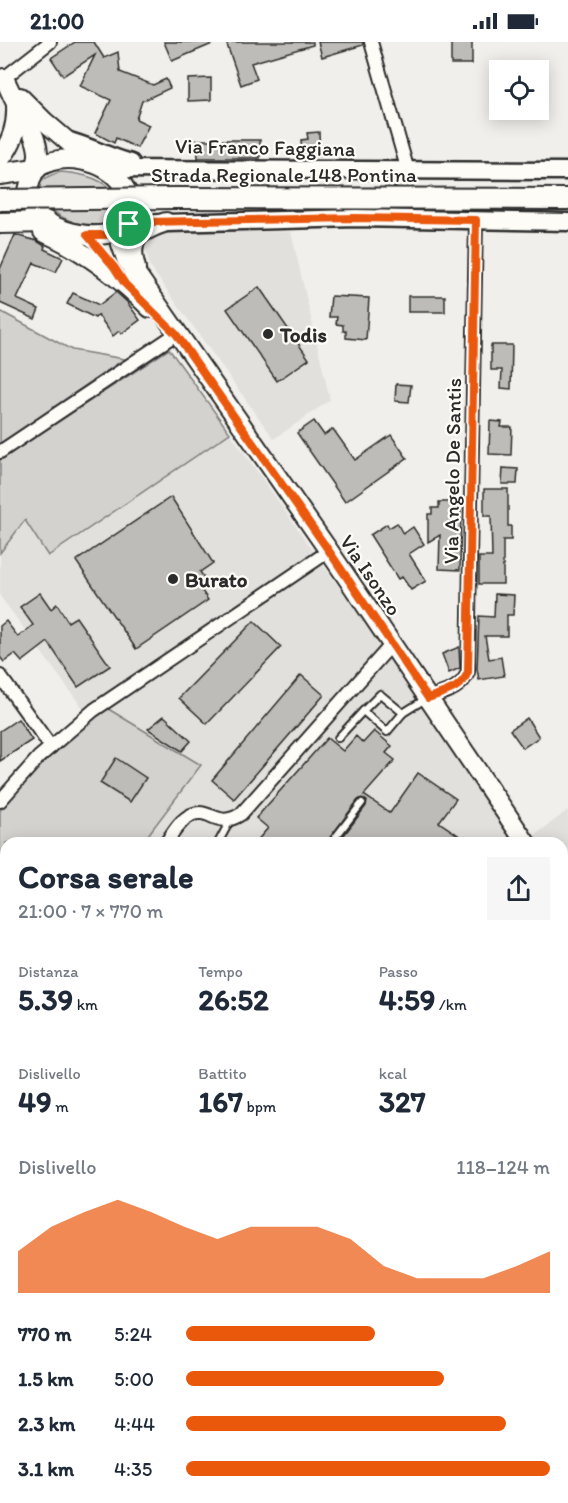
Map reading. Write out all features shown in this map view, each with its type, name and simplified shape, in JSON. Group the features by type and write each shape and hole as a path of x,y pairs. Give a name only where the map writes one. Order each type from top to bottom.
{"main road":[{"path":"2,75 36,141 38,155 36,169 28,188 33,209 47,222 87,235 106,235 125,226"},
{"path":"2,75 37,114 65,140 119,180 132,201 134,213 120,235 121,247 132,279"},
{"path":"0,158 11,143 16,130 17,106"},
{"path":"0,174 36,169 48,163 64,160 101,166"},
{"name":"Strada Regionale 148 Pontina","path":"0,200 568,199"},
{"path":"10,223 47,222"},
{"path":"132,279 134,242 145,230 166,222"},
{"path":"10,223 68,245 132,279"},
{"path":"87,235 114,267 132,279"},
{"name":"Via Isonzo","path":"132,279 176,334 329,551 522,837"}],"street":[{"path":"2,75 50,42"},
{"path":"371,42 408,171"},
{"path":"65,140 87,146 119,160 159,169"},
{"name":"Via Franco Faggiana","path":"101,166 159,169 568,171"},
{"path":"125,226 166,222 356,218 568,222"},
{"name":"Via Angelo De Santis","path":"428,698 458,687 468,672 476,220"},
{"path":"0,452 176,334"},
{"path":"0,801 21,775 51,747 123,689 329,551"},
{"path":"171,837 182,822 193,814 202,813 222,820 232,819 246,809 391,645"},
{"path":"0,676 51,747"}],"lane":[{"path":"338,738 380,694 403,713"},
{"path":"363,711 387,732 403,713 428,698"},
{"path":"336,837 362,803"},
{"path":"222,837 232,819"}],"shaded area":[{"path":"61,172 87,176 108,187 118,201 118,214 114,220 98,226 84,225 70,221 46,205 40,196 39,186 46,178"},
{"path":"186,230 291,232 330,400 274,439 149,265 146,248 154,236"},
{"path":"0,311 72,350 124,359 0,444"},
{"path":"169,349 230,433 48,556 25,520 0,553 0,460"},
{"path":"230,433 516,837 147,837 201,765 90,718 0,596 0,553 25,520 49,556"},
{"path":"105,707 201,765 147,837 0,837 0,811 20,785 90,718"},
{"path":"568,810 568,837 533,837"}],"building":[{"path":"75,42 94,42 104,58 118,52 120,72 153,85 166,79 170,88 142,101 136,119 149,125 137,148 116,138 114,143 95,133 111,100 80,86 95,55 63,76 51,58"},
{"path":"164,42 217,42 172,61"},
{"path":"226,42 313,42 313,45 251,63 257,79 241,85"},
{"path":"318,42 363,42 363,45 322,57"},
{"path":"451,42 472,42 472,64 451,64"},
{"path":"211,78 211,100 188,101 188,79"},
{"path":"319,132 320,156 302,157 301,140 308,139 307,133"},
{"path":"197,140 260,140 260,158 198,158"},
{"path":"15,235 37,241 45,246 44,249 63,258 56,272 34,263 17,299 39,309 35,319 0,303 0,269"},
{"name":"Todis","path":"259,287 309,359 277,381 227,309"},
{"path":"116,292 127,302 140,320 121,334 119,331 113,336 98,315 95,318 67,304 73,293 99,305"},
{"path":"331,296 369,298 366,340 346,338 343,325 336,324 337,317 329,317"},
{"path":"408,296 445,296 445,312 408,312"},
{"path":"491,345 512,345 511,389 501,388 502,370 491,370"},
{"path":"396,384 411,385 409,402 395,401"},
{"path":"314,421 324,435 333,429 355,460 391,435 407,458 345,502 297,433"},
{"path":"490,421 502,422 501,427 512,427 511,455 489,454"},
{"path":"503,468 518,469 517,484 502,484"},
{"path":"484,489 508,489 508,526 511,526 511,540 503,540 503,584 479,584 479,557 492,557 491,516 484,516"},
{"path":"171,497 213,563 200,572 208,583 200,588 208,600 136,649 76,561"},
{"path":"439,502 461,502 460,570 439,569 440,535 428,542 428,514 432,514 432,508 439,508"},
{"path":"397,523 403,534 413,527 424,544 409,554 426,581 411,590 402,577 398,579 370,535 387,524 389,528"},
{"path":"40,593 51,609 57,604 68,622 76,617 110,666 78,687 48,642 22,662 15,654 4,662 0,657 0,626 6,621 18,637 33,625 20,607"},
{"path":"495,594 514,595 513,615 507,615 507,636 485,636 489,659 501,657 504,676 479,680 477,669 479,616 494,617"},
{"path":"254,621 281,647 207,724 179,698"},
{"path":"459,647 460,668 449,673 442,654"},
{"path":"301,675 324,695 234,799 212,780"},
{"path":"164,716 191,741 182,751 148,729"},
{"path":"527,718 539,737 523,748 510,730"},
{"path":"18,719 32,740 0,761 0,731"},
{"path":"374,731 392,746 386,753 395,760 364,795 390,813 418,773 456,799 439,822 461,837 343,837 366,806 367,801 362,798 358,800 330,837 260,837 268,828 256,818 327,738 343,751 356,736 363,743"},
{"path":"116,758 146,778 130,802 100,783"}],"place":[{"name":"Todis","path":"268,334"},
{"name":"Burato","path":"173,579"}],"route":[{"path":"356,218 476,220 468,672 458,687 428,698 329,551 176,334 125,284 121,275 87,235 106,235 122,230 129,224 356,218"}]}
